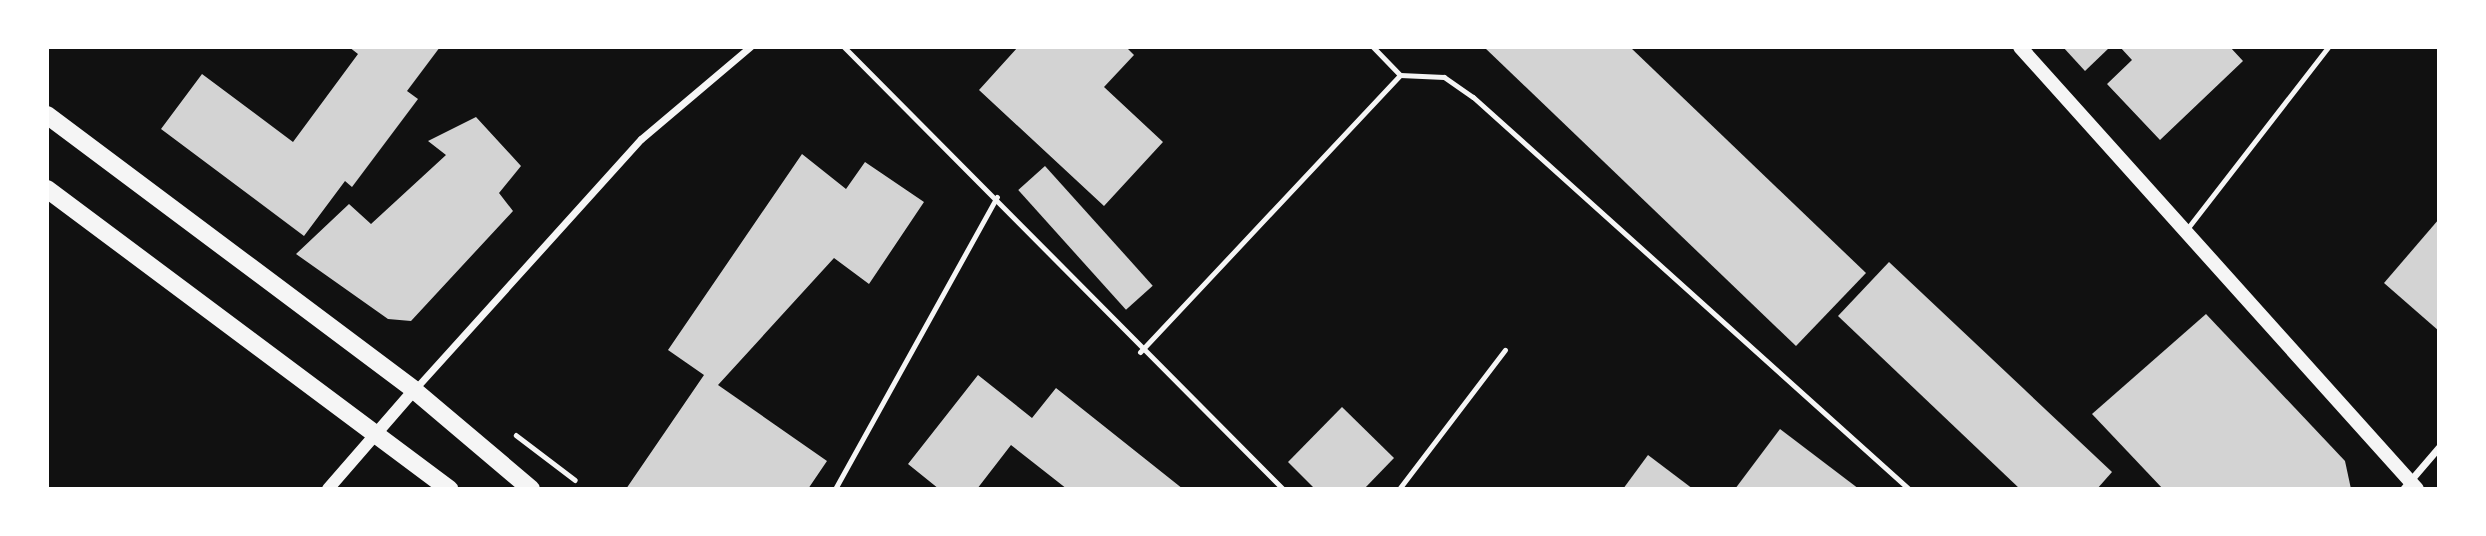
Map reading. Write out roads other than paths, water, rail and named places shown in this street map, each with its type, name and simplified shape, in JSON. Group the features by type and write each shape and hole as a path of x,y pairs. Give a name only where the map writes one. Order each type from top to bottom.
{"main road":[{"path":"2020,47 2410,486"},
{"path":"47,115 414,390 531,489"},
{"path":"47,189 449,489"}],"street":[{"path":"328,489 641,139 750,47"},
{"path":"2410,486 2439,447"}],"lane":[{"path":"844,47 997,197 1140,352 1283,489"},
{"path":"1373,47 1400,75 1444,77 1473,97 1909,489"},
{"path":"2185,232 2328,47"},
{"path":"1140,352 1400,75"},
{"path":"835,489 997,197"},
{"path":"1399,489 1505,350"}]}
